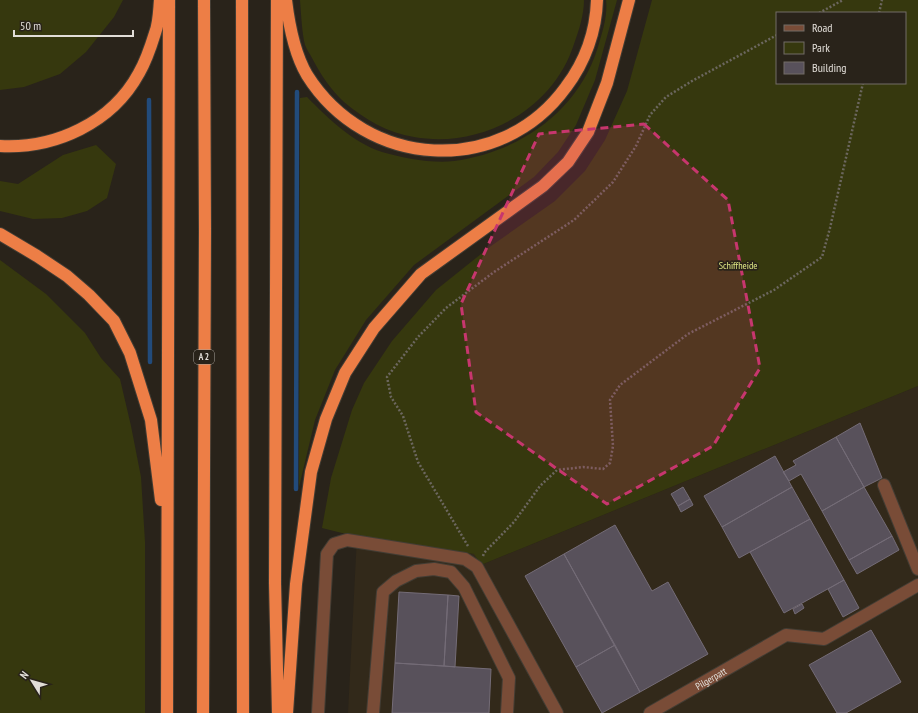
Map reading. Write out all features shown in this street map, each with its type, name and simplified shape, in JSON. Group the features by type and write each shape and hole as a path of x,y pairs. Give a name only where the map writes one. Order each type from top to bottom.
{"highway":[{"path":"0,146 13,147 51,141 69,135 102,116 129,89 140,73 156,32 160,0"},
{"path":"167,713 169,0"},
{"name":"A 2","path":"203,713 205,239 204,0"},
{"path":"242,0 243,713"},
{"path":"277,0 275,583 278,713"},
{"path":"286,0 288,20 298,58 317,90 329,104 353,124 392,143 410,148 447,151 472,148 501,139 523,127 548,109 572,79 582,62 594,26 597,0"},
{"path":"287,713 296,584 311,472 326,419 345,373 374,328 421,274 543,186 568,162 588,132 607,83 629,0"},
{"path":"0,234 67,276 114,320 130,353 151,420 160,489 167,565"}],"street":[{"path":"884,485 918,569"},
{"path":"318,713 327,554 334,544 347,540 465,559 477,567 557,713"},
{"path":"373,713 384,592 396,581 416,571 434,569 450,572 464,587 509,678 507,713"},
{"name":"Pilgerpatt","path":"650,713 786,635 824,639 918,585"}],"path":[{"path":"821,12 843,0"},
{"path":"879,12 882,0"},
{"path":"465,559 468,546 418,462 403,416 391,397 387,377 418,337 446,308 494,272 574,220 613,182 636,146 650,115 666,97 692,81 776,36"},
{"path":"477,567 484,553 514,522 540,486 556,470 583,467 603,469 610,462 613,446 610,400 620,385 688,334 774,290 822,257 863,84"}],"highlighted area":[{"path":"644,124 728,200 760,368 713,446 607,504 476,412 461,304 539,134"}],"shaded area":[{"path":"918,386 918,713 348,713 357,536 475,554 481,565"}],"green space":[{"path":"0,0 123,0 114,17 86,52 60,74 24,87 0,90"},
{"path":"300,0 584,0 579,28 564,67 550,88 532,106 511,120 489,130 464,137 439,139 414,137 386,129 360,114 339,97 322,76 305,45 302,29"},
{"path":"606,0 617,0 595,80 576,125 558,152 534,177 414,265 366,320 335,370 315,420 299,487 300,98 307,97 332,121 351,136 371,148 382,152 408,158 446,162 478,156 501,149 523,138 543,125 561,109 576,91 589,70 598,47 603,30"},
{"name":"Schiffheide","path":"652,0 918,0 918,386 481,565 474,554 342,533 322,528 331,478 352,410 364,383 392,341 436,290 491,246 555,201 585,171 605,140 627,91"},
{"path":"96,145 116,164 107,198 87,211 62,218 33,219 0,211 0,181 18,184 63,155"},
{"path":"0,260 46,294 85,333 101,358 120,379 141,477 145,542 145,713 0,713"}],"building":[{"path":"860,423 882,478 864,487 836,437"},
{"path":"836,437 864,487 822,511 801,474 789,481 783,472 796,465 793,461"},
{"path":"775,456 792,487 722,527 704,496"},
{"path":"683,487 690,499 678,506 671,494"},
{"path":"792,487 810,519 739,558 722,527"},
{"path":"864,487 892,536 849,560 822,511"},
{"path":"690,499 693,505 681,512 678,506"},
{"path":"810,519 844,580 784,613 750,552"},
{"path":"615,525 652,591 668,582 708,654 640,692 564,554"},
{"path":"892,536 899,550 857,574 849,560"},
{"path":"564,554 615,645 576,667 525,576"},
{"path":"844,580 859,608 843,617 828,589"},
{"path":"399,592 448,595 444,666 395,663"},
{"path":"448,595 459,596 455,667 444,666"},
{"path":"802,604 804,608 795,614 793,609"},
{"path":"871,630 901,682 846,713 837,713 809,665"},
{"path":"615,645 640,692 602,713 576,667"},
{"path":"395,663 491,669 489,713 392,713"}],"waterway":[{"path":"296,489 297,92"},
{"path":"149,100 150,362"}]}
